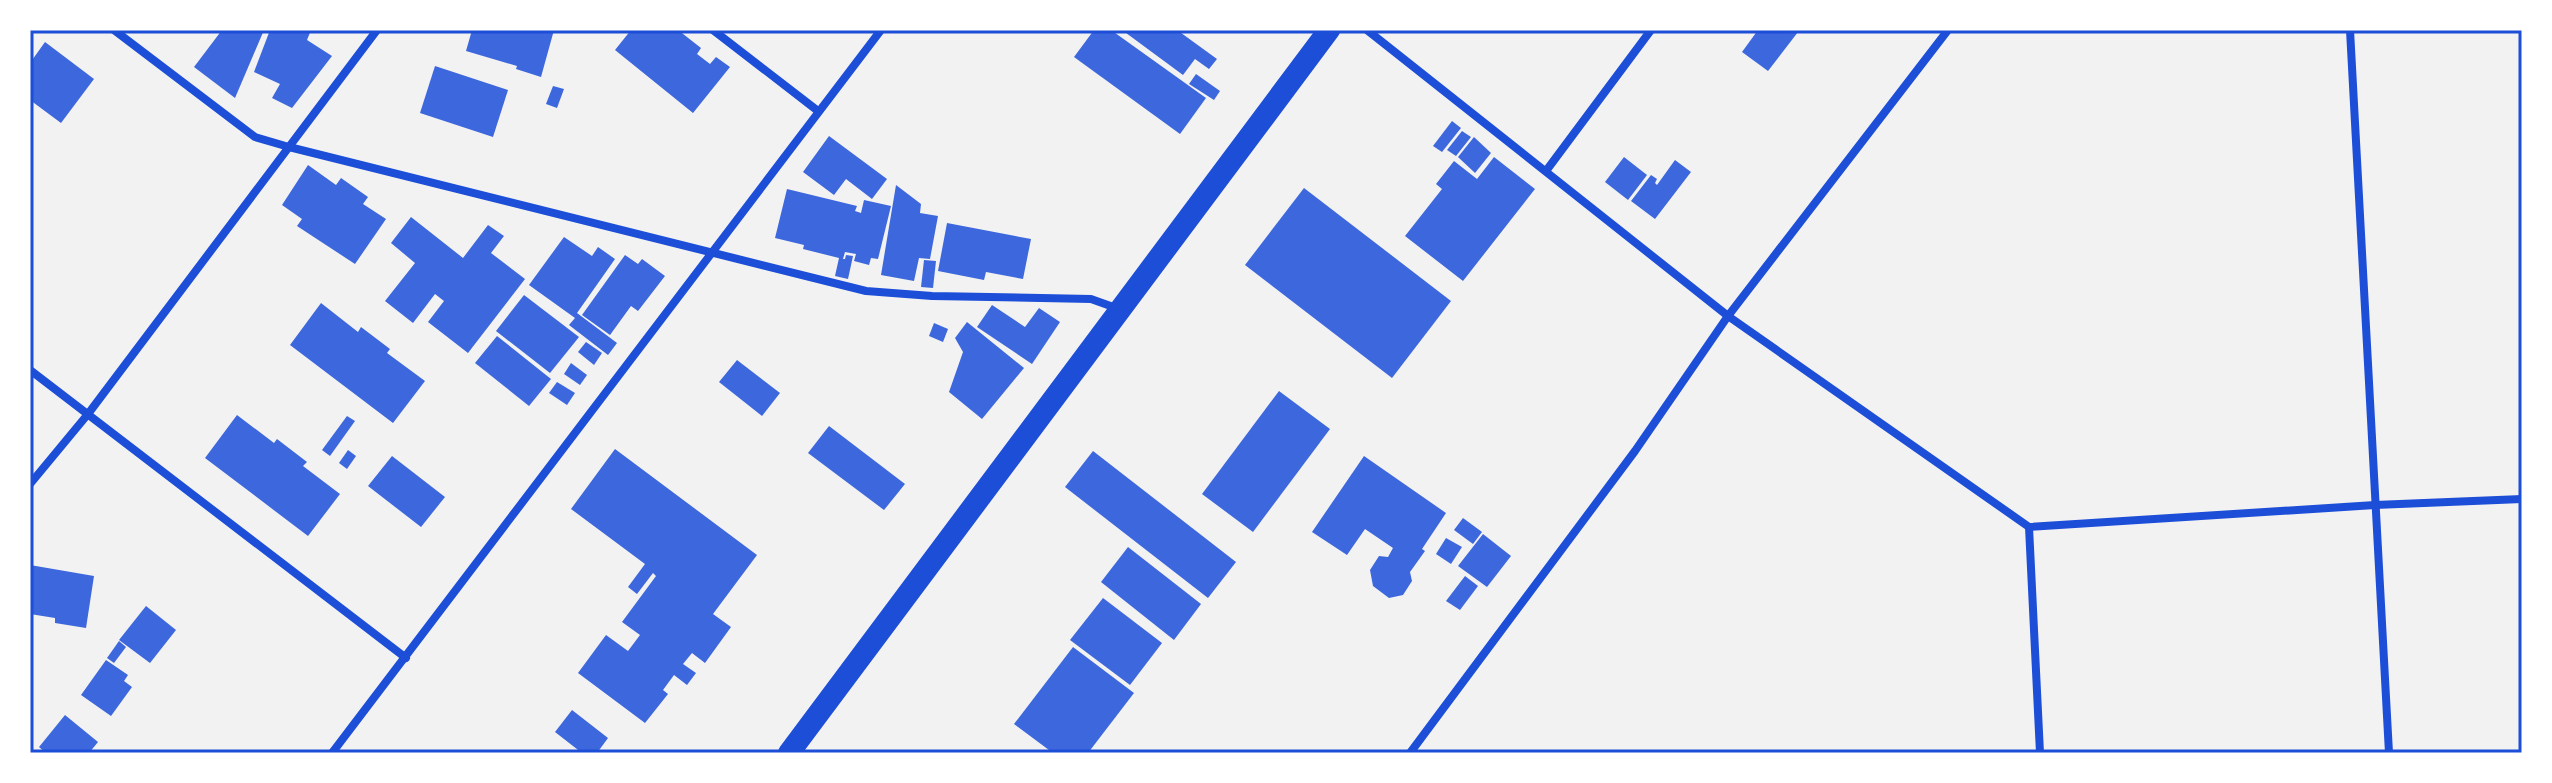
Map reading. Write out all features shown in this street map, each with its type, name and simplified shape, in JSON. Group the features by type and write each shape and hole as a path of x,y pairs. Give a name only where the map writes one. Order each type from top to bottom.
{"highway":[{"path":"789,753 1329,30"}],"street":[{"path":"114,30 255,137 289,147 866,291 932,296 1091,299 1120,310"},
{"path":"30,484 88,414 377,30"},
{"path":"713,30 818,111"},
{"path":"332,753 881,30"},
{"path":"1367,30 1728,316 2029,527 2522,499"},
{"path":"1546,171 1651,30"},
{"path":"1410,753 1635,451 1728,316 1948,30"},
{"path":"2350,30 2389,753"},
{"path":"30,370 406,658"},
{"path":"2029,527 2040,753"}],"building":[{"path":"222,30 264,30 235,98 194,67"},
{"path":"270,30 311,30 307,40 332,56 292,108 272,98 280,84 254,72"},
{"path":"472,30 554,30 541,77 516,69 517,66 466,51"},
{"path":"631,30 678,30 701,48 697,54 710,64 716,57 730,67 693,113 615,50"},
{"path":"1094,30 1111,30 1206,98 1180,134 1074,57"},
{"path":"1122,30 1177,30 1217,59 1209,69 1195,59 1183,75"},
{"path":"1758,30 1798,32 1768,71 1742,52"},
{"path":"45,42 94,79 61,123 30,100 30,63"},
{"path":"435,66 508,90 493,137 420,113"},
{"path":"1196,74 1220,91 1214,100 1189,84"},
{"path":"553,86 564,89 557,108 546,104"},
{"path":"1452,121 1461,128 1442,152 1433,146"},
{"path":"1462,131 1471,137 1456,156 1447,150"},
{"path":"829,136 887,179 872,199 846,179 834,195 803,172"},
{"path":"1474,137 1491,153 1475,173 1458,157"},
{"path":"1494,157 1535,189 1463,281 1405,236 1442,189 1436,184 1454,161 1477,179"},
{"path":"1624,157 1647,175 1628,200 1605,182"},
{"path":"1675,160 1691,172 1655,219 1631,201 1651,175 1657,179 1657,185"},
{"path":"308,165 336,185 341,178 368,197 363,204 386,219 355,264 297,226 302,219 282,205"},
{"path":"896,185 921,204 920,213 938,216 930,259 919,258 914,281 881,275"},
{"path":"1304,188 1451,301 1392,378 1245,265"},
{"path":"787,189 857,206 855,211 861,213 864,200 891,206 878,259 871,258 869,265 854,261 856,254 845,252 843,259 846,255 853,256 848,279 835,276 839,258 775,238"},
{"path":"411,217 463,258 488,225 504,236 491,253 525,279 468,353 428,322 444,301 435,294 413,323 385,301 415,263 391,243"},
{"path":"947,223 1031,239 1023,279 986,272 984,280 938,271"},
{"path":"564,237 592,256 598,247 615,259 577,313 617,343 608,355 569,325 575,318 529,285"},
{"path":"625,255 638,264 642,259 665,276 638,311 631,306 610,335 582,315"},
{"path":"924,260 936,261 933,288 921,287"},
{"path":"524,295 579,337 550,373 496,331"},
{"path":"321,303 358,332 361,327 390,349 387,353 425,381 393,423 290,345"},
{"path":"992,305 1025,327 1039,308 1060,322 1032,364 977,327"},
{"path":"967,322 1024,368 982,419 949,392 963,352 955,338"},
{"path":"934,323 948,329 943,342 929,336"},
{"path":"497,336 551,379 529,406 475,363"},
{"path":"586,342 602,353 594,365 578,352"},
{"path":"737,360 780,393 762,416 719,382"},
{"path":"571,363 587,375 580,385 564,374"},
{"path":"557,382 575,393 567,405 549,393"},
{"path":"1279,391 1330,429 1253,532 1202,494"},
{"path":"237,415 274,443 277,439 307,462 303,466 340,494 308,536 205,458"},
{"path":"347,416 355,421 330,456 322,450"},
{"path":"829,426 905,484 884,510 808,453"},
{"path":"615,449 757,555 713,614 731,627 705,663 692,653 683,664 696,673 687,685 674,675 663,690 668,694 645,723 578,673 606,635 628,651 640,635 622,622 656,576 653,573 637,594 628,587 645,564 571,509"},
{"path":"348,450 356,456 347,469 339,463"},
{"path":"1093,451 1236,562 1208,598 1065,487"},
{"path":"392,456 445,497 421,527 368,486"},
{"path":"1364,456 1446,513 1422,549 1425,551 1410,572 1412,581 1403,595 1389,598 1373,586 1370,570 1379,556 1388,557 1393,548 1365,529 1347,555 1312,532"},
{"path":"1463,518 1482,532 1473,544 1454,530"},
{"path":"1483,534 1511,556 1487,587 1458,566"},
{"path":"1446,538 1462,547 1451,564 1436,554"},
{"path":"1128,547 1201,604 1174,640 1101,582"},
{"path":"30,565 94,576 86,628 55,623 55,618 30,614"},
{"path":"1465,576 1478,586 1460,610 1446,601"},
{"path":"1103,598 1162,643 1130,685 1070,640"},
{"path":"146,606 176,630 150,663 119,640"},
{"path":"119,641 126,647 114,663 107,658"},
{"path":"1073,647 1134,693 1088,753 1053,753 1014,724"},
{"path":"106,660 128,675 124,681 132,687 111,716 81,695"},
{"path":"572,710 608,738 597,753 582,753 555,732"},
{"path":"65,715 98,742 89,753 46,753 39,747"}]}
